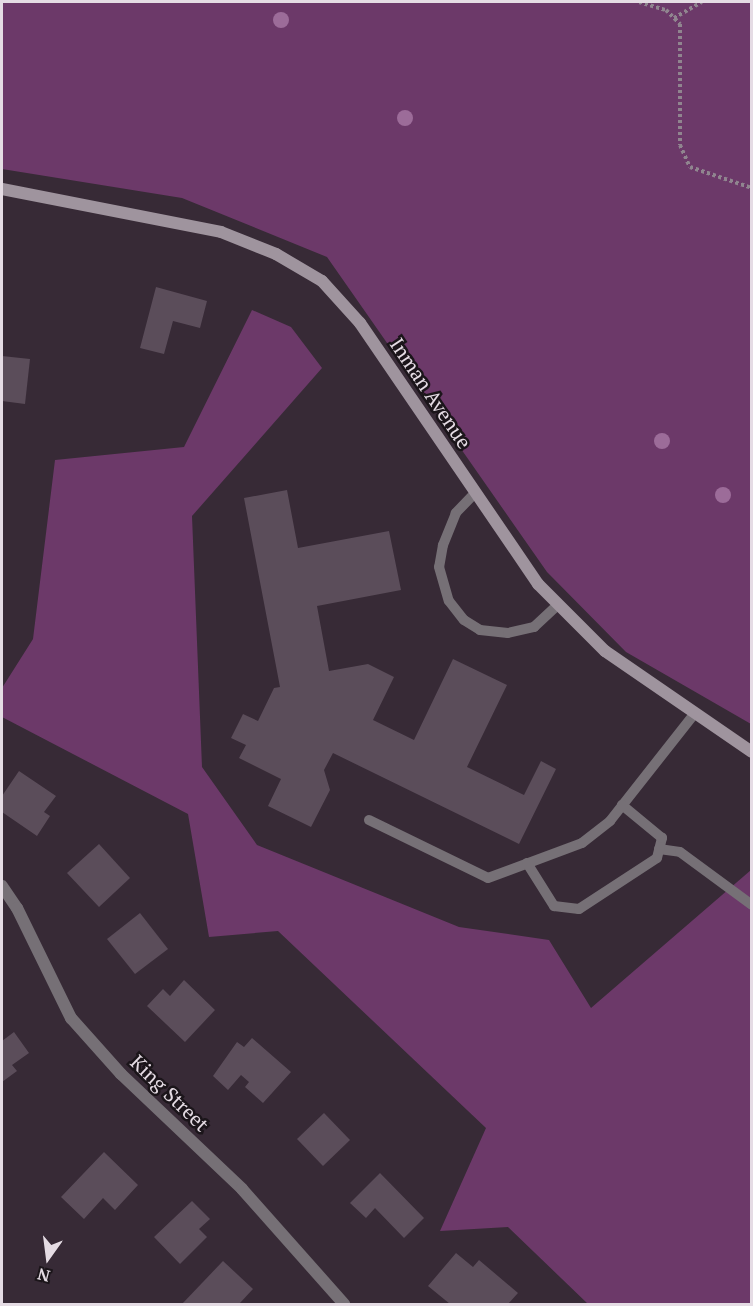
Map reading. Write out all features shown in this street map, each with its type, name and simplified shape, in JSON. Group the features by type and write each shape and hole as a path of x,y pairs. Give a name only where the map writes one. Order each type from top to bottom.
{"main road":[{"name":"Inman Avenue","path":"2,189 220,232 276,254 322,281 360,323 537,584 605,651 752,752"}],"street":[{"name":"King Street","path":"2,886 17,908 71,1018 121,1074 242,1189 344,1305"}],"lane":[{"path":"475,493 456,513 443,545 439,567 449,601 464,620 480,630 508,633 534,627 558,605"},
{"path":"369,820 488,878 582,843 622,806 695,713"},
{"path":"527,863 554,906 579,909 657,858 662,838 622,806"},
{"path":"659,849 680,852 752,905"}],"path":[{"path":"639,2 666,10 680,24 683,50 678,100 680,145 690,166 752,188"},
{"path":"674,18 702,2"}],"shaded area":[{"path":"2,2 751,2 751,724 626,652 547,572 327,257 182,198 2,169"},
{"path":"252,310 291,327 322,368 192,516 202,767 257,845 459,927 549,940 591,1008 751,870 751,1304 588,1304 508,1227 440,1231 486,1128 278,931 209,937 188,814 2,717 2,688 33,639 55,460 184,447"}],"building":[{"path":"156,287 207,301 200,328 173,321 164,354 140,348"},
{"path":"2,356 30,359 25,404 2,401"},
{"path":"287,490 298,548 389,531 401,590 317,606 329,671 368,664 394,677 373,720 414,740 453,659 507,685 467,767 524,795 541,761 556,769 519,844 333,753 324,770 330,790 311,827 268,806 281,779 239,758 246,745 231,738 243,714 258,721 274,688 280,687 244,498"},
{"path":"19,771 56,796 44,812 50,816 37,836 2,812 2,796"},
{"path":"99,844 130,878 99,907 67,873"},
{"path":"140,913 168,949 135,974 107,939"},
{"path":"184,980 215,1010 185,1042 147,1006 163,989 170,996"},
{"path":"14,1032 29,1053 12,1065 17,1071 2,1082 2,1041"},
{"path":"252,1038 291,1072 263,1103 245,1087 249,1082 241,1075 228,1090 213,1076 237,1042 244,1047"},
{"path":"324,1113 350,1140 323,1166 297,1139"},
{"path":"104,1152 138,1185 115,1210 103,1198 84,1219 61,1197"},
{"path":"380,1173 424,1218 404,1238 375,1208 366,1218 350,1203"},
{"path":"192,1201 210,1219 199,1229 207,1237 180,1264 154,1237"},
{"path":"456,1253 473,1267 479,1260 518,1293 508,1304 450,1304 428,1286"},
{"path":"223,1261 253,1289 239,1304 182,1304"}]}
